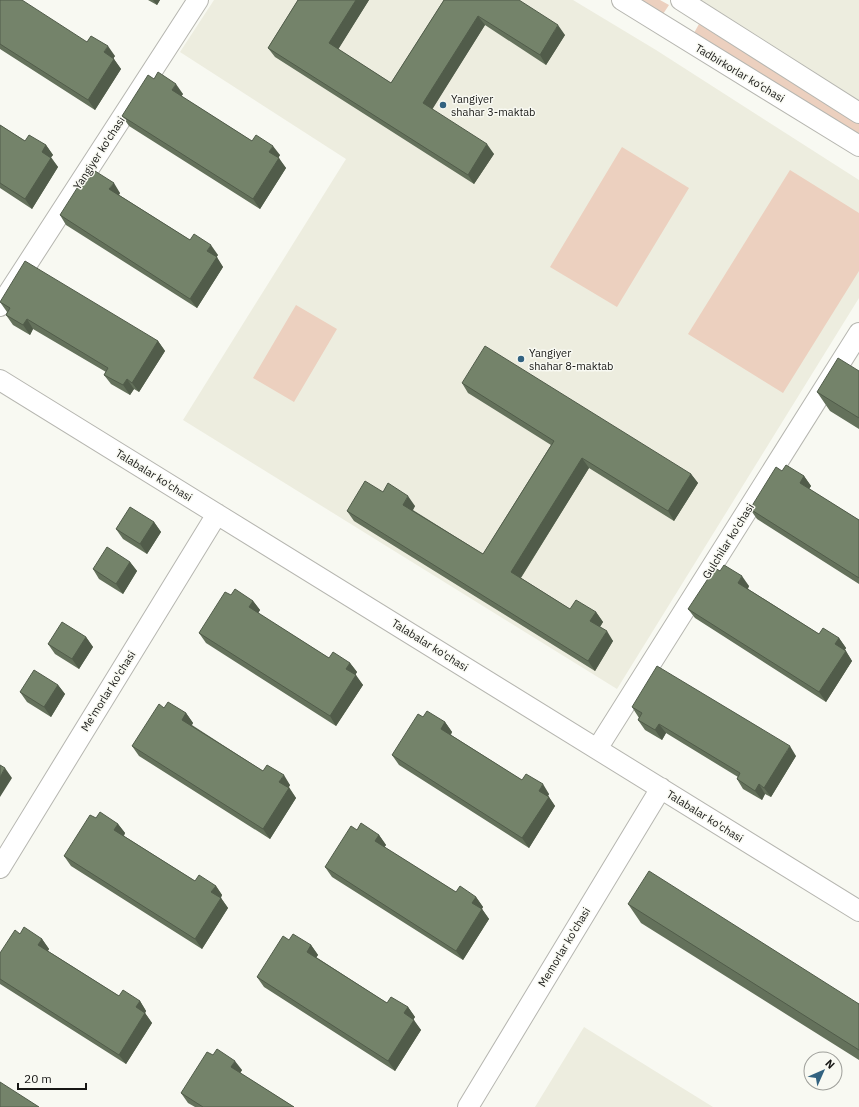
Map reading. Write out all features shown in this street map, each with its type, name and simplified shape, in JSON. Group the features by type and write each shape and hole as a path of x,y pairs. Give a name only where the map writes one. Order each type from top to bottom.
{"street":[{"name":"Yangiyer ko'chasi","path":"0,306 198,0"},
{"name":"Tadbirkorlar ko‘chasi","path":"622,0 859,146"},
{"path":"677,34 687,4 859,113"},
{"name":"Gulchilar ko'chasi","path":"597,749 859,333"},
{"name":"Talabalar ko'chasi","path":"0,380 859,911"},
{"name":"Me'morlar ko'chasi","path":"0,868 217,514"},
{"name":"Memorlar ko'chasi","path":"468,1107 661,788"}],"shaded area":[{"name":"Yangiyer shahar 8-maktab","path":"214,0 573,0 656,50 859,180 859,298 617,689 183,420 346,159 180,52"},
{"path":"641,0 660,0 669,5 663,14"},
{"path":"699,0 859,0 859,103"},
{"path":"699,24 859,124 859,136 694,33"},
{"path":"622,147 689,188 617,307 550,267"},
{"path":"790,170 859,213 859,271 783,393 688,334"},
{"path":"296,305 337,329 294,402 253,378"},
{"path":"584,1027 713,1107 535,1107"}],"building":[{"path":"0,0 22,0 87,42 91,36 108,46 104,52 114,59 88,100 0,44"},
{"path":"298,0 356,0 329,43 391,83 444,0 519,0 558,25 540,55 478,16 423,103 487,144 468,175 268,48"},
{"path":"158,72 176,84 172,90 252,141 256,135 273,146 269,152 279,158 253,199 122,116 148,75 154,79"},
{"path":"0,125 25,141 29,135 46,145 42,152 51,158 25,199 0,183"},
{"path":"95,171 114,183 109,189 190,240 194,234 211,245 207,251 217,257 190,299 60,215 86,174 91,178"},
{"path":"25,261 158,341 132,383 127,379 123,385 104,375 108,368 27,319 23,325 6,315 10,308 0,302"},
{"path":"485,346 691,474 668,511 582,458 511,572 570,609 576,600 596,612 590,621 607,631 588,661 347,511 365,481 383,492 388,483 408,496 403,505 483,554 554,441 462,383"},
{"path":"838,358 859,371 859,418 817,392"},
{"path":"786,465 804,476 800,483 859,520 859,578 750,509 776,467 782,471"},
{"path":"130,507 154,522 140,544 116,529"},
{"path":"107,547 130,562 116,584 93,569"},
{"path":"724,565 742,576 738,583 819,634 823,628 839,638 835,644 846,651 819,692 688,609 715,568 720,571"},
{"path":"235,589 253,601 249,607 329,658 333,652 350,663 346,669 356,675 330,716 199,633 225,592 231,595"},
{"path":"62,622 86,637 72,659 48,644"},
{"path":"657,666 790,746 764,788 759,784 755,791 737,779 740,773 659,724 655,730 638,720 642,713 632,707"},
{"path":"34,670 58,685 44,707 20,692"},
{"path":"168,702 186,713 182,720 263,771 267,765 284,775 279,782 289,788 263,829 132,746 159,704 164,708"},
{"path":"427,711 445,722 441,729 522,780 526,774 543,784 539,791 549,797 522,838 392,755 418,714 423,717"},
{"path":"0,765 5,768 0,777"},
{"path":"100,812 118,824 114,830 195,881 199,875 216,886 211,892 221,898 195,939 64,856 90,815 96,818"},
{"path":"361,823 379,835 375,841 456,892 460,886 476,897 472,903 482,909 456,951 325,867 351,826 357,830"},
{"path":"649,871 859,1004 859,1050 628,904"},
{"path":"24,927 42,939 38,945 119,996 123,990 140,1001 136,1007 145,1013 119,1055 0,979 0,953 15,930 20,934"},
{"path":"293,934 311,945 307,952 387,1003 391,997 408,1007 404,1013 414,1020 388,1061 257,977 283,936 289,940"},
{"path":"217,1049 235,1061 231,1067 294,1107 203,1107 181,1093 207,1052 213,1055"},
{"path":"0,1082 39,1107 0,1107"}],"place":[{"name":"Yangiyer shahar 3-maktab","path":"443,105"},
{"name":"Yangiyer shahar 8-maktab","path":"521,359"}]}
